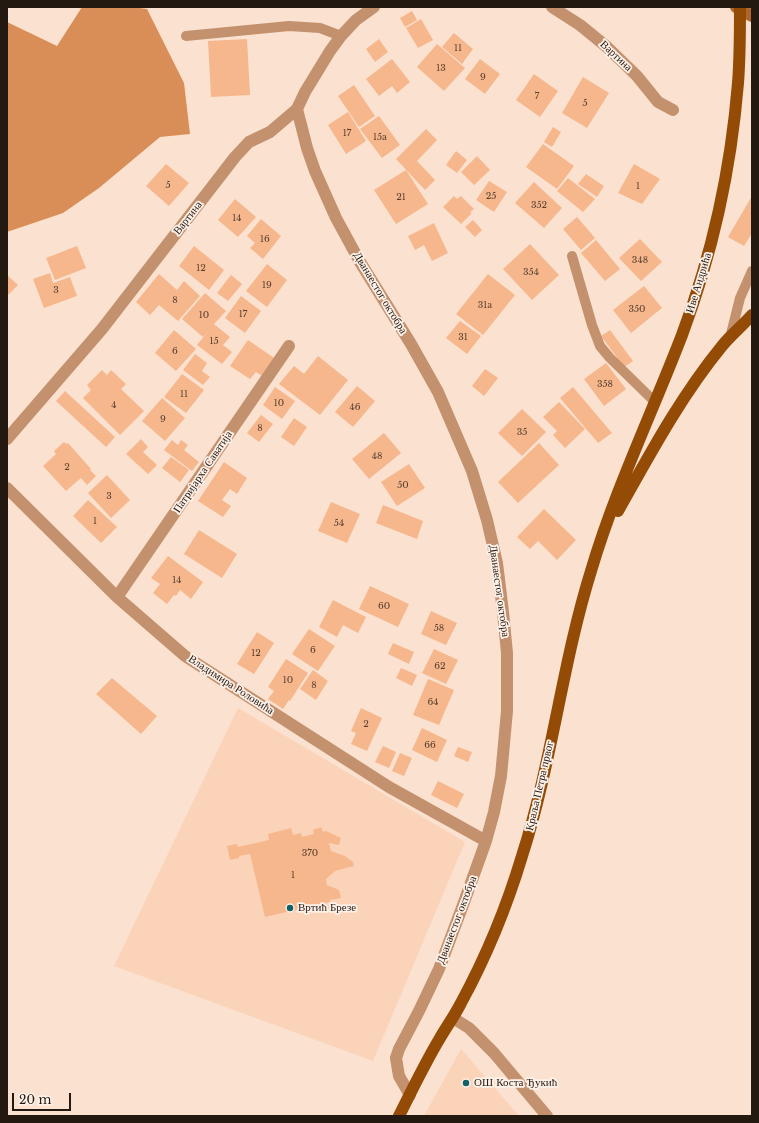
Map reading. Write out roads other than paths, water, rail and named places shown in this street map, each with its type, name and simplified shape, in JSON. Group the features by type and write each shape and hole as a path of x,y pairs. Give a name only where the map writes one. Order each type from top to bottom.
{"main road":[{"path":"736,7 752,16"},
{"name":"Иве Андрића","path":"599,545 693,304 709,250 725,181 732,133 738,85 740,7"},
{"path":"599,545 680,405 714,357 752,316"},
{"name":"Краља Петра првог","path":"399,1116 462,1001 489,945 508,898 522,857 534,812 583,597 599,545"}],"street":[{"name":"Вартина","path":"7,439 102,329 235,157 249,142 270,132 297,109 305,92 340,36 356,20 374,7"},
{"name":"Вартина","path":"552,7 580,25 607,47 637,76 658,102 673,110"},
{"name":"Дванаестог октобра","path":"297,109 306,148 336,218 360,262 411,344 438,392 472,471 487,520 497,563 503,612 508,711 501,776 486,842 438,969 396,1058 399,1076 410,1094"},
{"name":"Патријарха Саватија","path":"117,597 289,346"},
{"name":"Владимира Роловића","path":"7,488 117,597 185,656 389,787 486,842"},
{"path":"453,1018 469,1028 494,1053 547,1116"}],"lane":[{"path":"186,36 289,26 320,28 340,36"},
{"path":"572,256 592,326 600,346 610,358 655,402"},
{"path":"730,338 740,298 752,271"}],"place":[{"name":"Вртић Брезе","path":"290,908"},
{"name":"ОШ Коста Ђукић","path":"466,1083"}]}
